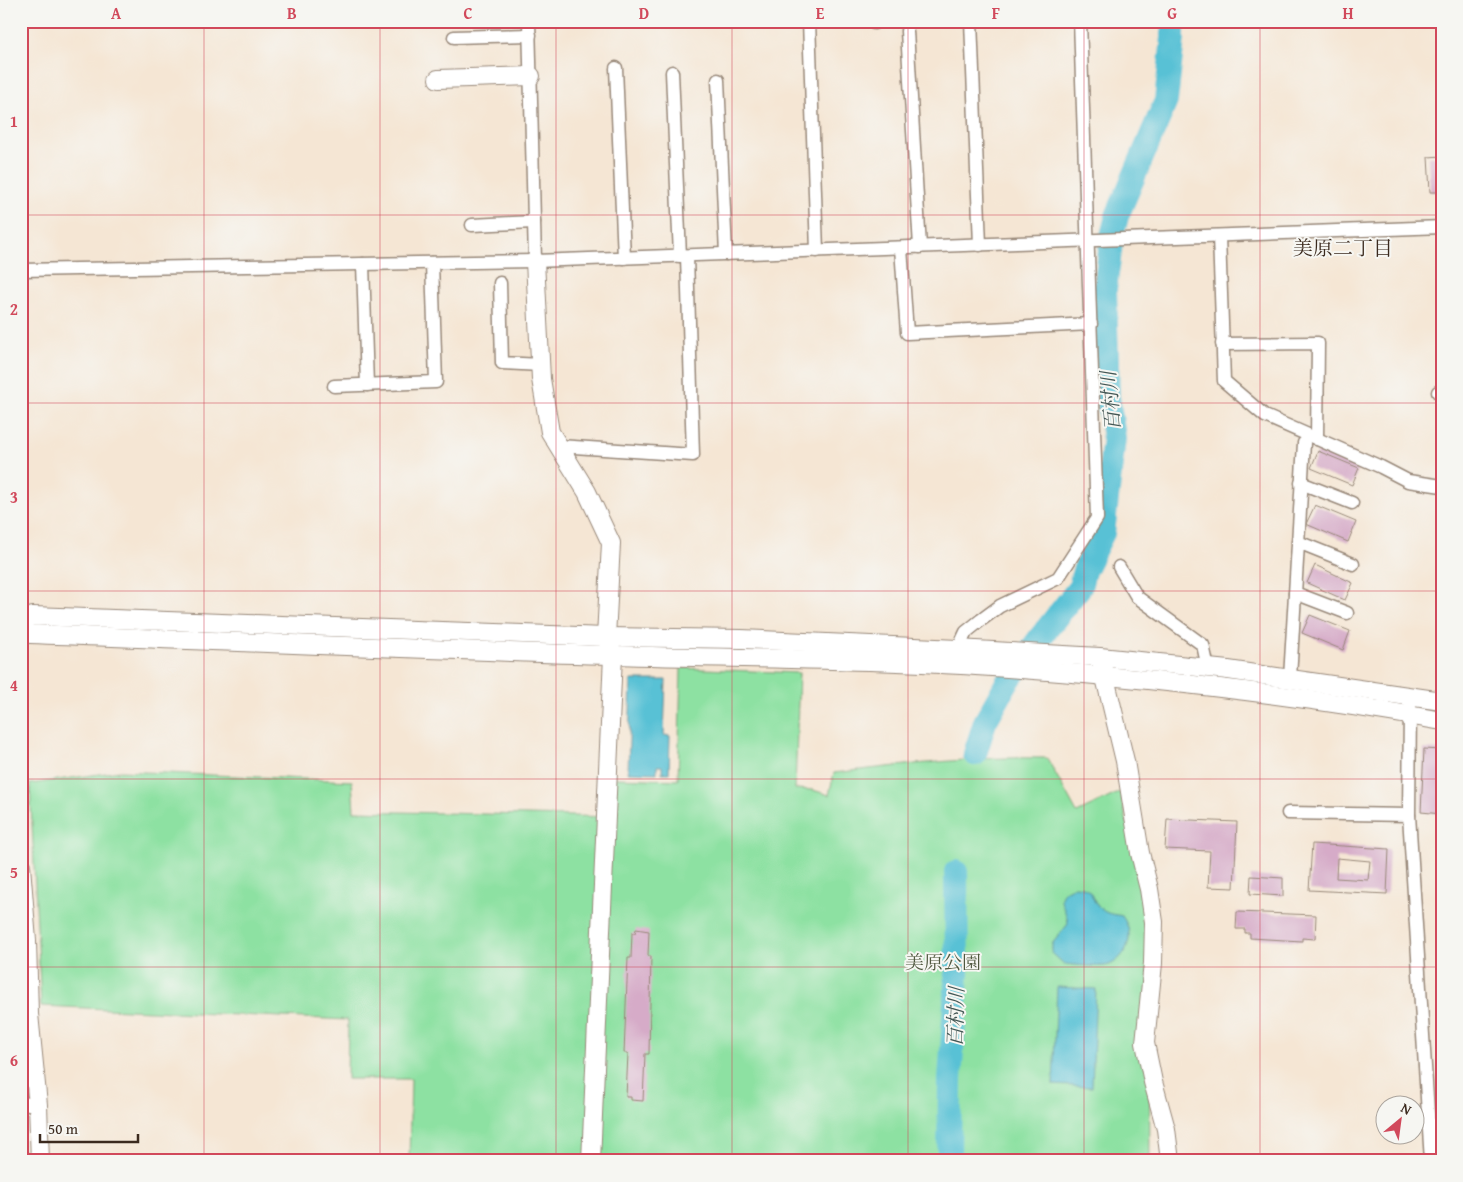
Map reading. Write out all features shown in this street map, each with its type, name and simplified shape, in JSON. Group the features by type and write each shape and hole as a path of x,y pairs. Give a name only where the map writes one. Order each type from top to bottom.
{"street":[{"path":"529,21 535,261 541,365 550,432 587,492 611,543 606,637 613,655 592,1161"},
{"path":"809,21 818,251"},
{"path":"971,21 980,245"},
{"path":"958,649 966,632 1000,606 1058,578 1097,518 1090,324 1094,240 1080,21"},
{"path":"907,31 920,247"},
{"path":"454,37 530,34"},
{"path":"616,68 624,258"},
{"path":"559,446 693,454 684,256 672,72"},
{"path":"438,79 531,76"},
{"path":"718,80 726,254"},
{"path":"472,225 534,222"},
{"path":"21,270 535,261 1442,227"},
{"path":"1219,236 1224,381 1265,416 1381,467 1408,481 1442,486"},
{"path":"901,248 907,333 1090,324"},
{"path":"334,386 436,382 432,263"},
{"path":"363,264 367,385"},
{"path":"500,283 502,363 541,365"},
{"path":"1222,344 1318,343 1317,439"},
{"path":"1290,678 1304,443"},
{"path":"1301,483 1352,503"},
{"path":"1298,542 1353,564"},
{"path":"1119,567 1137,597 1203,645 1208,668"},
{"path":"1295,593 1348,612"},
{"path":"21,620 33,616 606,637 741,639 958,649 1100,657 1208,668 1442,700"},
{"path":"21,629 30,634 613,655 766,658 1032,670 1104,675 1225,688 1442,721"},
{"path":"1100,657 1125,761 1140,853 1149,889 1154,922 1153,963 1145,1042 1166,1129 1170,1161"},
{"path":"1409,695 1411,716 1409,815 1431,1161"},
{"path":"1288,813 1409,815"},
{"path":"21,866 27,941 30,1104 40,1161"}],"green space":[{"name":"美原公園","path":"681,668 799,673 795,789 813,790 829,795 834,773 994,758 1047,758 1077,813 1120,792 1148,921 1150,1161 409,1161 411,1079 347,1079 348,1020 41,1006 30,784 120,771 352,781 354,811 615,817 614,778 678,780"}],"water":[{"path":"631,680 666,680 664,735 670,736 669,773 662,773 662,766 657,766 657,773 628,772"},
{"path":"1075,886 1089,891 1100,908 1108,913 1122,916 1127,925 1129,940 1122,955 1114,963 1104,966 1064,964 1052,953 1052,944 1068,924 1061,897 1067,889"},
{"path":"1057,987 1096,989 1092,1087 1053,1085"}],"building":[{"path":"1439,48 1442,48 1442,84 1440,84"},
{"path":"1442,156 1442,192 1430,192 1428,157"},
{"path":"1318,451 1359,468 1352,485 1311,468"},
{"path":"1315,505 1356,522 1348,542 1306,524"},
{"path":"1315,565 1353,583 1345,600 1307,583"},
{"path":"1310,615 1350,631 1343,650 1302,633"},
{"path":"1424,749 1442,750 1442,814 1421,812"},
{"path":"1167,819 1237,822 1234,888 1208,887 1210,851 1165,849"},
{"path":"1312,844 1389,849 1387,894 1309,890","holes":["1337,858 1370,861 1368,880 1336,878"]},
{"path":"1251,876 1283,878 1283,896 1250,894"},
{"path":"1237,912 1316,915 1315,939 1302,938 1302,941 1250,938 1250,933 1245,933 1245,929 1236,929"},
{"path":"636,929 649,931 648,956 651,956 649,1054 645,1054 643,1101 631,1100 631,1097 626,1097 628,1053 624,1053 628,958 631,958 632,933 635,933"}],"waterway":[{"name":"百村川","path":"975,754 985,722 1006,684 1080,587 1084,571 1103,533 1114,438 1108,397 1105,289 1112,236 1117,216 1166,101 1173,21"},
{"name":"百村川","path":"949,1161 950,1080 957,973 956,872"}],"district":[{"name":"美原二丁目","path":"1343,247"}]}
